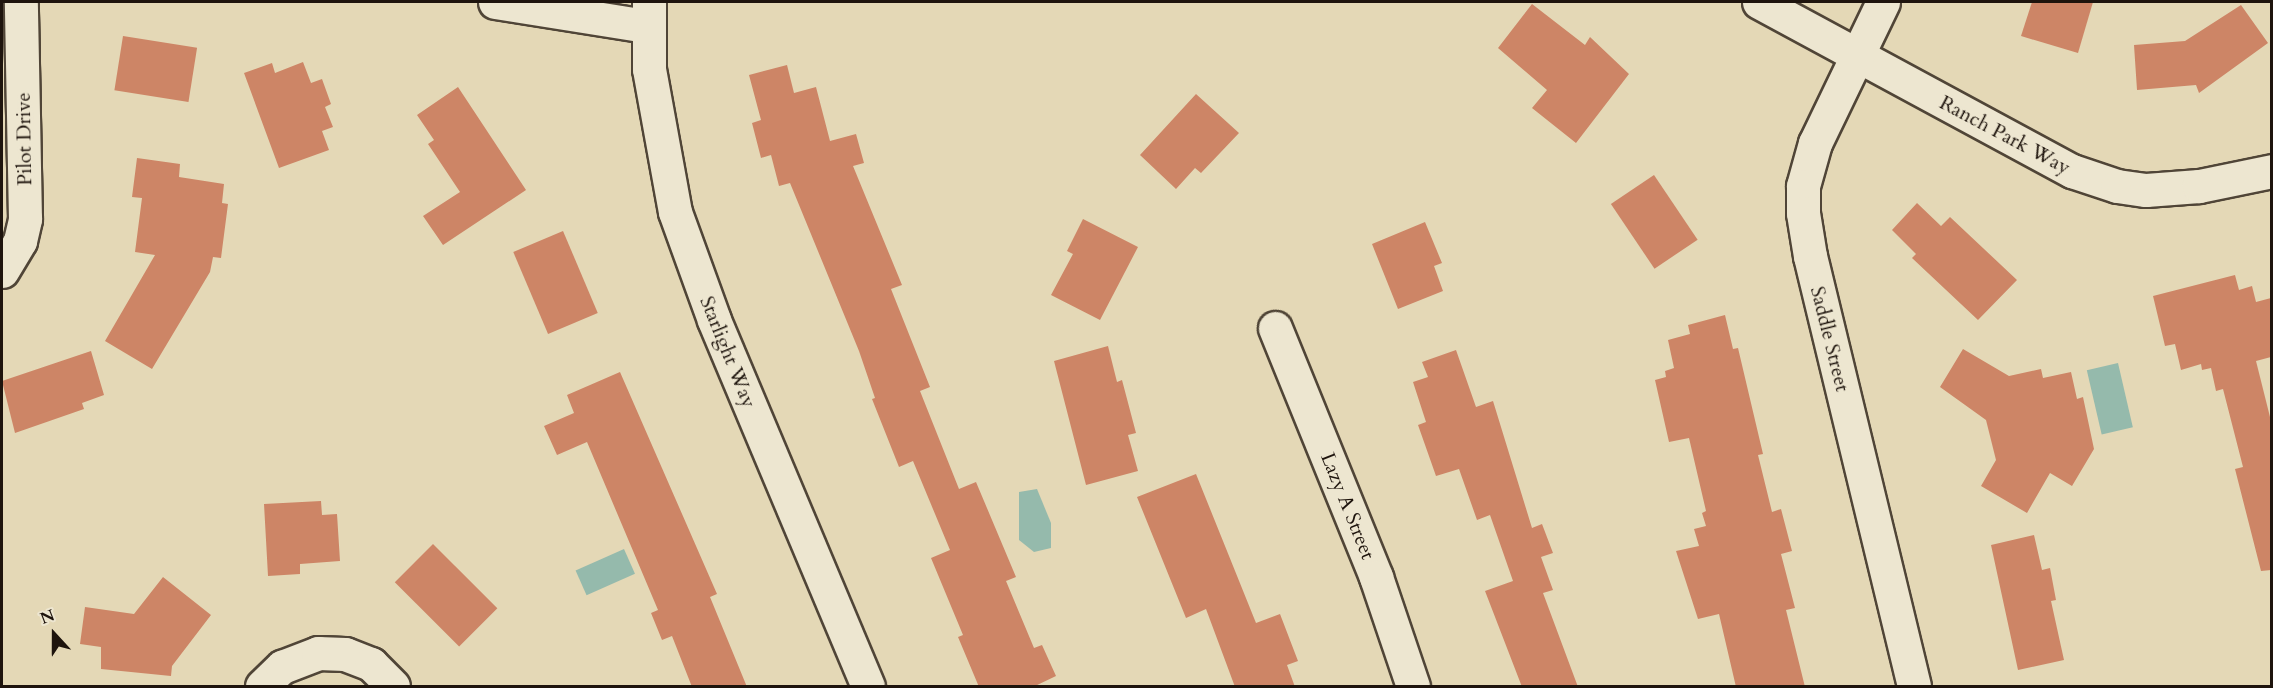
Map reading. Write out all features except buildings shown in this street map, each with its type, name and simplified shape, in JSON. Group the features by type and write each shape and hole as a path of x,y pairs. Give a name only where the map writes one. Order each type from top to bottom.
{"street":[{"name":"Pilot Drive","path":"2,271 20,241 25,219 21,2"},
{"path":"495,2 647,14"},
{"name":"Ranch Park Way","path":"1759,2 1857,57 2072,171 2117,186 2146,190 2199,186 2271,171"},
{"name":"Saddle Street","path":"1883,2 1808,162 1803,213 1810,256 1914,687"},
{"name":"Starlight Way","path":"647,14 653,108 675,212 714,320 868,687"},
{"name":"Lazy A Street","path":"1275,328 1376,577 1413,687"},
{"path":"262,687 282,667 318,653 345,654 370,664 393,687"}],"shaded area":[{"path":"2118,363 2133,427 2102,435 2087,370"},
{"path":"1037,489 1051,523 1051,548 1034,552 1019,540 1019,492"},
{"path":"624,549 635,574 587,595 576,571"}]}
